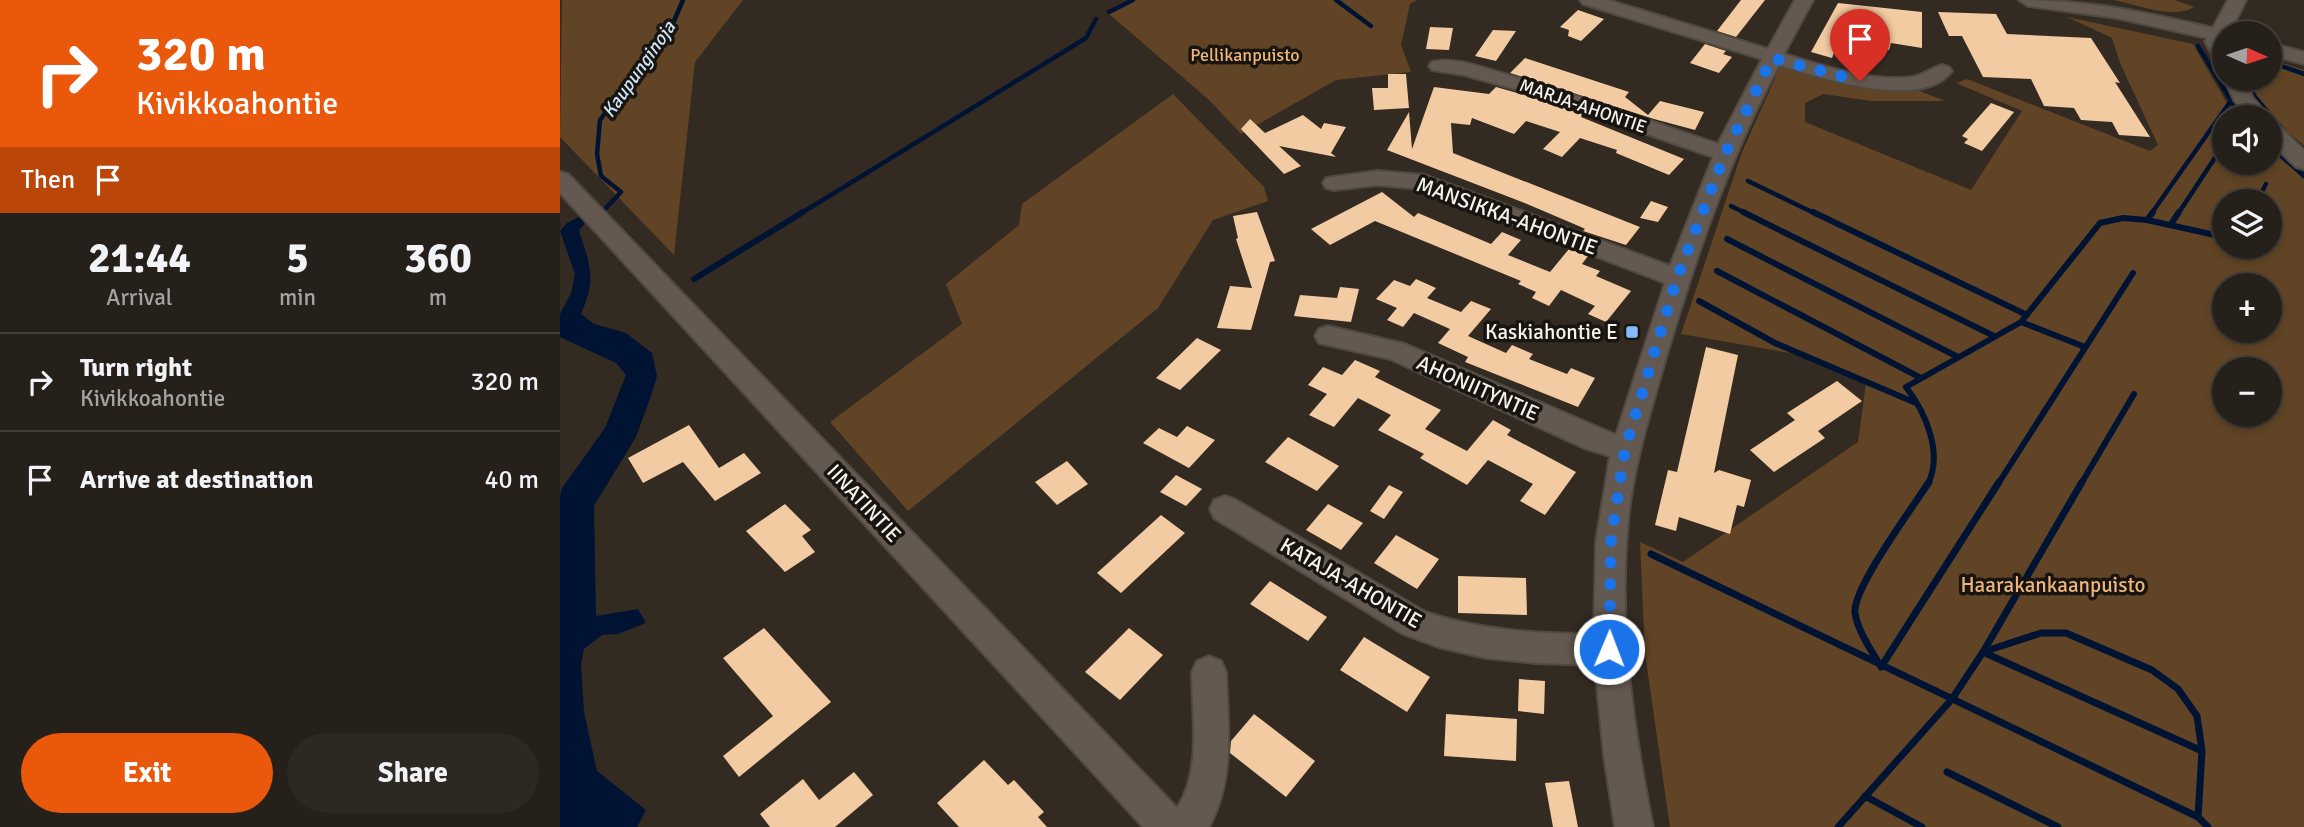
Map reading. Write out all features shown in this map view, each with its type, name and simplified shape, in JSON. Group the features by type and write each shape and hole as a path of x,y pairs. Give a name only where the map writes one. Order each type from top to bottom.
{"street":[{"path":"1589,0 1836,76 1882,83 1920,82 1931,79 1942,71"},
{"path":"1634,827 1624,779 1609,649 1611,540 1625,449 1677,278 1725,154 1804,0"},
{"path":"2028,0 2117,12 2212,34"},
{"path":"2228,21 2237,0"},
{"path":"2282,52 2304,58"},
{"name":"MARJA-AHONTIE","path":"1440,66 1466,69 1535,89 1725,154"},
{"path":"2282,141 2304,162"},
{"name":"MANSIKKA-AHONTIE","path":"1334,183 1377,178 1424,182 1677,278"},
{"name":"IINATINTIE","path":"560,179 1169,827"},
{"name":"AHONIITYNTIE","path":"1328,336 1396,351 1594,440 1625,449"},
{"name":"KATAJA-AHONTIE","path":"1225,509 1415,622 1440,633 1475,643 1609,649"},
{"path":"1187,827 1200,812 1208,766 1209,672"}],"green space":[{"path":"562,0 743,0 695,62 674,255 560,137"},
{"name":"Pellikanpuisto","path":"1136,0 1417,0 1410,4 1401,45 1411,72 1336,80 1241,134 1209,100 1108,13"},
{"path":"2113,0 2175,0 2194,7 2186,11 2165,12"},
{"name":"Haarakankaanpuisto","path":"2067,17 2193,44 2212,77 2212,91 2220,91 2229,105 2212,105 2212,175 2282,175 2282,160 2304,179 2304,827 1670,827 1645,653 1640,542 1683,562 1858,442 1866,383 1795,354 1681,334 1742,152 1780,67 1912,88 1945,101 1871,101 1823,94 1805,103 1805,122 1971,190 2022,111 1956,83 1967,79 2150,151 2158,145 2120,63 2112,38"},
{"path":"2282,63 2304,70 2304,155 2282,133 2282,105 2258,105 2248,91 2282,91"},
{"path":"1173,94 1264,187 1268,201 1213,220 1158,308 908,511 830,422 962,324 946,284 1019,225 1022,204"}],"water":[{"path":"579,217 585,223 579,230 590,272 589,290 581,314 594,324 626,333 652,353 657,376 636,437 594,506 596,616 638,609 646,623 618,634 602,635 584,649 581,664 584,712 597,771 646,810 637,827 560,827 560,496 562,488 605,428 626,375 616,363 560,337 560,314 571,293 575,274 560,231 567,223"}],"building":[{"path":"1741,0 1765,0 1736,37 1717,31"},
{"path":"1838,3 1922,12 1922,48 1891,43 1889,50 1868,46 1863,60 1834,53 1832,58 1811,52"},
{"path":"1578,10 1604,19 1581,41 1568,36 1569,30 1560,27"},
{"path":"1938,12 1996,14 2007,34 2091,38 2150,137 2119,135 2112,122 2081,120 2074,108 2044,106 2031,79 1983,77 1962,36 1949,36"},
{"path":"1430,27 1453,28 1449,50 1426,49"},
{"path":"1493,30 1516,31 1496,61 1475,56"},
{"path":"1705,44 1726,51 1723,54 1732,57 1719,73 1690,63"},
{"path":"1525,58 1629,92 1625,97 1648,115 1660,101 1704,112 1695,130 1510,73"},
{"path":"1388,74 1406,74 1409,108 1374,110 1372,88 1388,88"},
{"path":"1434,87 1489,94 1496,87 1528,96 1582,114 1581,117 1684,159 1669,175 1616,153 1617,150 1580,138 1562,157 1543,149 1560,132 1526,121 1514,134 1472,118 1470,125 1451,123 1453,153 1640,227 1626,245 1583,231 1585,229 1527,204 1387,150 1409,112 1412,149"},
{"path":"1991,103 2014,112 1982,151 1964,143 1968,139 1962,136"},
{"path":"1303,115 1321,129 1324,123 1346,127 1331,153 1336,157 1279,146 1301,166 1284,174 1241,129 1250,119 1265,133"},
{"path":"1382,192 1414,217 1418,213 1491,244 1502,232 1521,240 1508,255 1550,272 1569,249 1588,256 1582,264 1600,271 1596,276 1631,291 1606,322 1588,314 1595,306 1561,290 1549,306 1532,298 1536,292 1518,284 1521,281 1375,221 1330,245 1311,229"},
{"path":"1651,201 1668,207 1658,222 1640,218"},
{"path":"1257,212 1275,261 1270,262 1251,330 1217,328 1230,286 1252,288 1236,239 1238,238 1233,216"},
{"path":"1416,279 1436,288 1427,298 1461,312 1471,301 1491,309 1468,336 1506,353 1512,345 1533,354 1529,359 1567,374 1571,368 1595,378 1578,407 1465,362 1468,357 1438,343 1450,329 1414,313 1403,327 1387,320 1397,308 1376,299 1394,280 1410,286"},
{"path":"1340,287 1359,289 1351,322 1294,316 1300,295 1337,298"},
{"path":"1197,338 1221,350 1180,390 1156,378"},
{"path":"1706,347 1738,355 1714,473 1719,470 1751,480 1744,507 1737,505 1730,534 1679,517 1676,531 1655,525 1668,470 1677,472"},
{"path":"1355,360 1380,371 1375,377 1441,410 1425,429 1467,451 1493,420 1511,430 1507,435 1576,472 1545,515 1520,501 1533,484 1488,460 1467,485 1420,458 1424,454 1378,430 1391,415 1358,398 1334,427 1309,415 1327,394 1308,385 1323,367 1342,375"},
{"path":"1837,381 1862,401 1818,431 1825,438 1774,472 1750,450 1795,420 1787,413"},
{"path":"689,425 719,468 744,453 761,473 715,501 683,462 643,483 628,458"},
{"path":"1187,426 1215,440 1189,468 1143,443 1159,428 1177,437"},
{"path":"1288,437 1339,466 1317,491 1265,462"},
{"path":"1067,461 1088,484 1057,505 1035,482"},
{"path":"1176,475 1202,489 1186,506 1160,492"},
{"path":"1389,485 1403,492 1384,519 1370,511"},
{"path":"785,504 811,530 802,536 815,552 785,572 746,531"},
{"path":"1328,504 1363,523 1341,550 1306,530"},
{"path":"1161,515 1185,533 1121,593 1097,573"},
{"path":"1396,535 1439,559 1417,589 1374,563"},
{"path":"1458,576 1526,578 1527,615 1458,613"},
{"path":"1270,581 1327,617 1308,641 1250,604"},
{"path":"764,628 831,702 739,777 723,756 773,716 723,658"},
{"path":"1129,628 1163,655 1120,700 1085,672"},
{"path":"1364,637 1430,677 1407,712 1340,670"},
{"path":"1519,679 1545,681 1544,714 1518,711"},
{"path":"1254,714 1315,761 1286,797 1230,753 1231,741"},
{"path":"1446,714 1517,719 1516,761 1444,756"},
{"path":"984,760 1008,785 1014,780 1044,812 1038,817 1047,827 959,827 937,803"},
{"path":"854,772 873,795 835,827 770,827 760,814 803,779 819,800"},
{"path":"1569,781 1578,827 1553,827 1545,783"}],"waterway":[{"name":"Kaupunginoja","path":"606,208 621,192 601,176 597,154 600,120 674,21 683,0"},
{"path":"1109,12 1133,0"},
{"path":"1336,0 1371,26"},
{"path":"800,214 1086,38 1096,19"},
{"path":"2198,46 2234,105"},
{"path":"2282,66 2304,74"},
{"path":"2251,91 2262,105"},
{"path":"2151,214 2230,102"},
{"path":"2290,137 2304,149"},
{"path":"2282,157 2304,176"},
{"path":"2178,214 2212,162"},
{"path":"1748,181 1816,214"},
{"path":"2263,189 2266,184"},
{"path":"1731,206 1743,212"},
{"path":"694,279 803,212"},
{"path":"1743,212 1994,336"},
{"path":"1743,212 1747,214"},
{"path":"1813,212 2027,315"},
{"path":"2147,220 2153,212"},
{"path":"2171,224 2179,212"},
{"path":"2027,315 2100,223 2123,218 2147,220"},
{"path":"2147,220 2212,234"},
{"path":"1727,239 1958,357"},
{"path":"1717,271 1921,378"},
{"path":"1998,484 2133,273"},
{"path":"1699,301 1775,343 1916,403"},
{"path":"2021,322 2027,315"},
{"path":"1928,483 1934,459 1930,434 1920,409 1906,387 2021,322"},
{"path":"2021,322 2085,347"},
{"path":"2081,484 2134,394"},
{"path":"1882,665 1999,482"},
{"path":"1983,652 2082,482"},
{"path":"1879,664 1859,627 1855,613 1857,602 1873,568 1928,483"},
{"path":"1651,554 1879,664"},
{"path":"1983,652 2041,633 2066,633 2152,670 2178,689 2197,716 2202,751"},
{"path":"1952,699 1983,652"},
{"path":"1983,652 2202,751"},
{"path":"1879,664 1881,667 1882,665"},
{"path":"1882,665 1952,699"},
{"path":"1865,796 1952,699"},
{"path":"1952,699 2198,817"},
{"path":"2198,817 2202,751"},
{"path":"1947,772 2058,827"},
{"path":"1838,827 1865,796"},
{"path":"1865,796 1922,827"},
{"path":"2198,817 2208,827"}],"place":[{"name":"Kaskiahontie E","path":"1632,332"}],"route":[{"path":"1609,649 1611,540 1625,449 1677,278 1725,154 1772,58 1860,81"}]}
